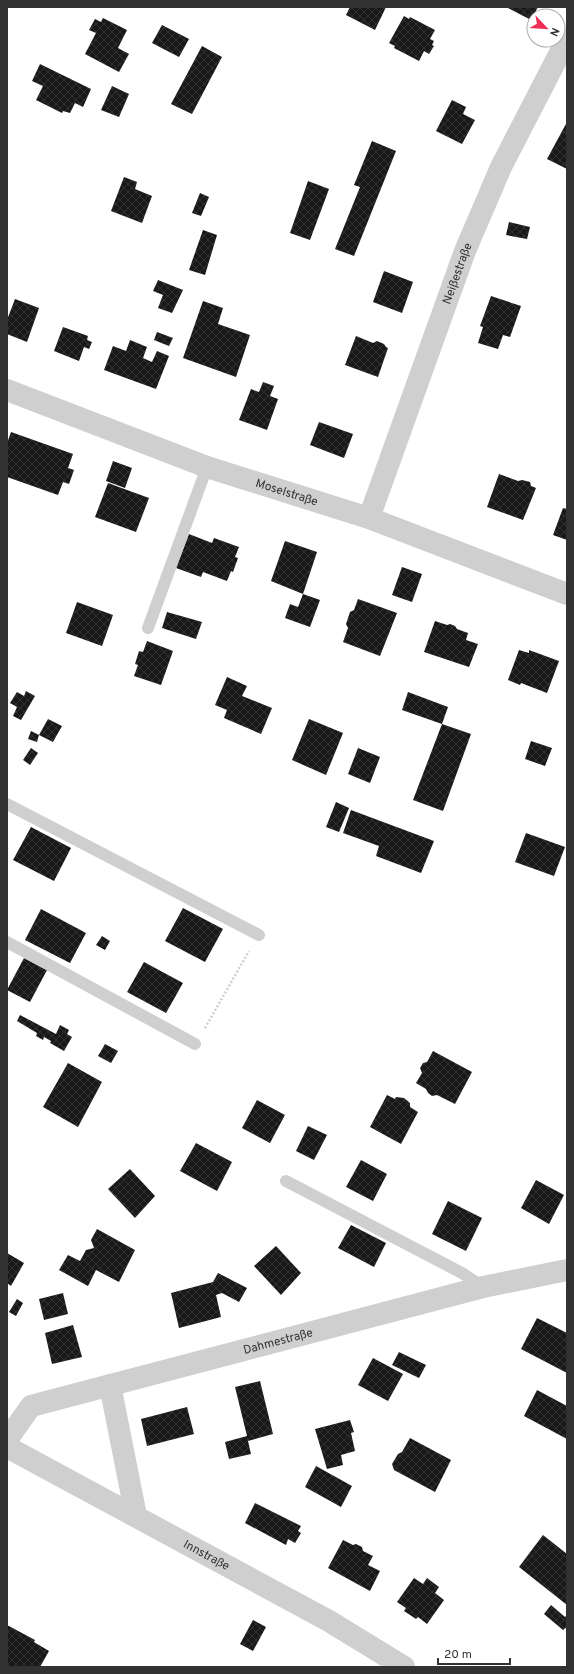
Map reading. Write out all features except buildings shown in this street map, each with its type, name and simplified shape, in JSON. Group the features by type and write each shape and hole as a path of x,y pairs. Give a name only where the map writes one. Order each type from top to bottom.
{"street":[{"name":"Neißestraße","path":"369,518 465,251 501,167 567,39"},
{"name":"Moselstraße","path":"7,390 207,467 369,518 567,594"},
{"name":"Dahmestraße","path":"7,1440 31,1406 483,1287 567,1270"},
{"path":"110,1385 136,1516"},
{"name":"Innstraße","path":"7,1447 329,1620 404,1667"}],"lane":[{"path":"148,628 207,467"},
{"path":"7,804 259,935"},
{"path":"7,942 195,1044"},
{"path":"286,1181 462,1273 483,1287"}],"path":[{"path":"195,1044 259,935"}]}
